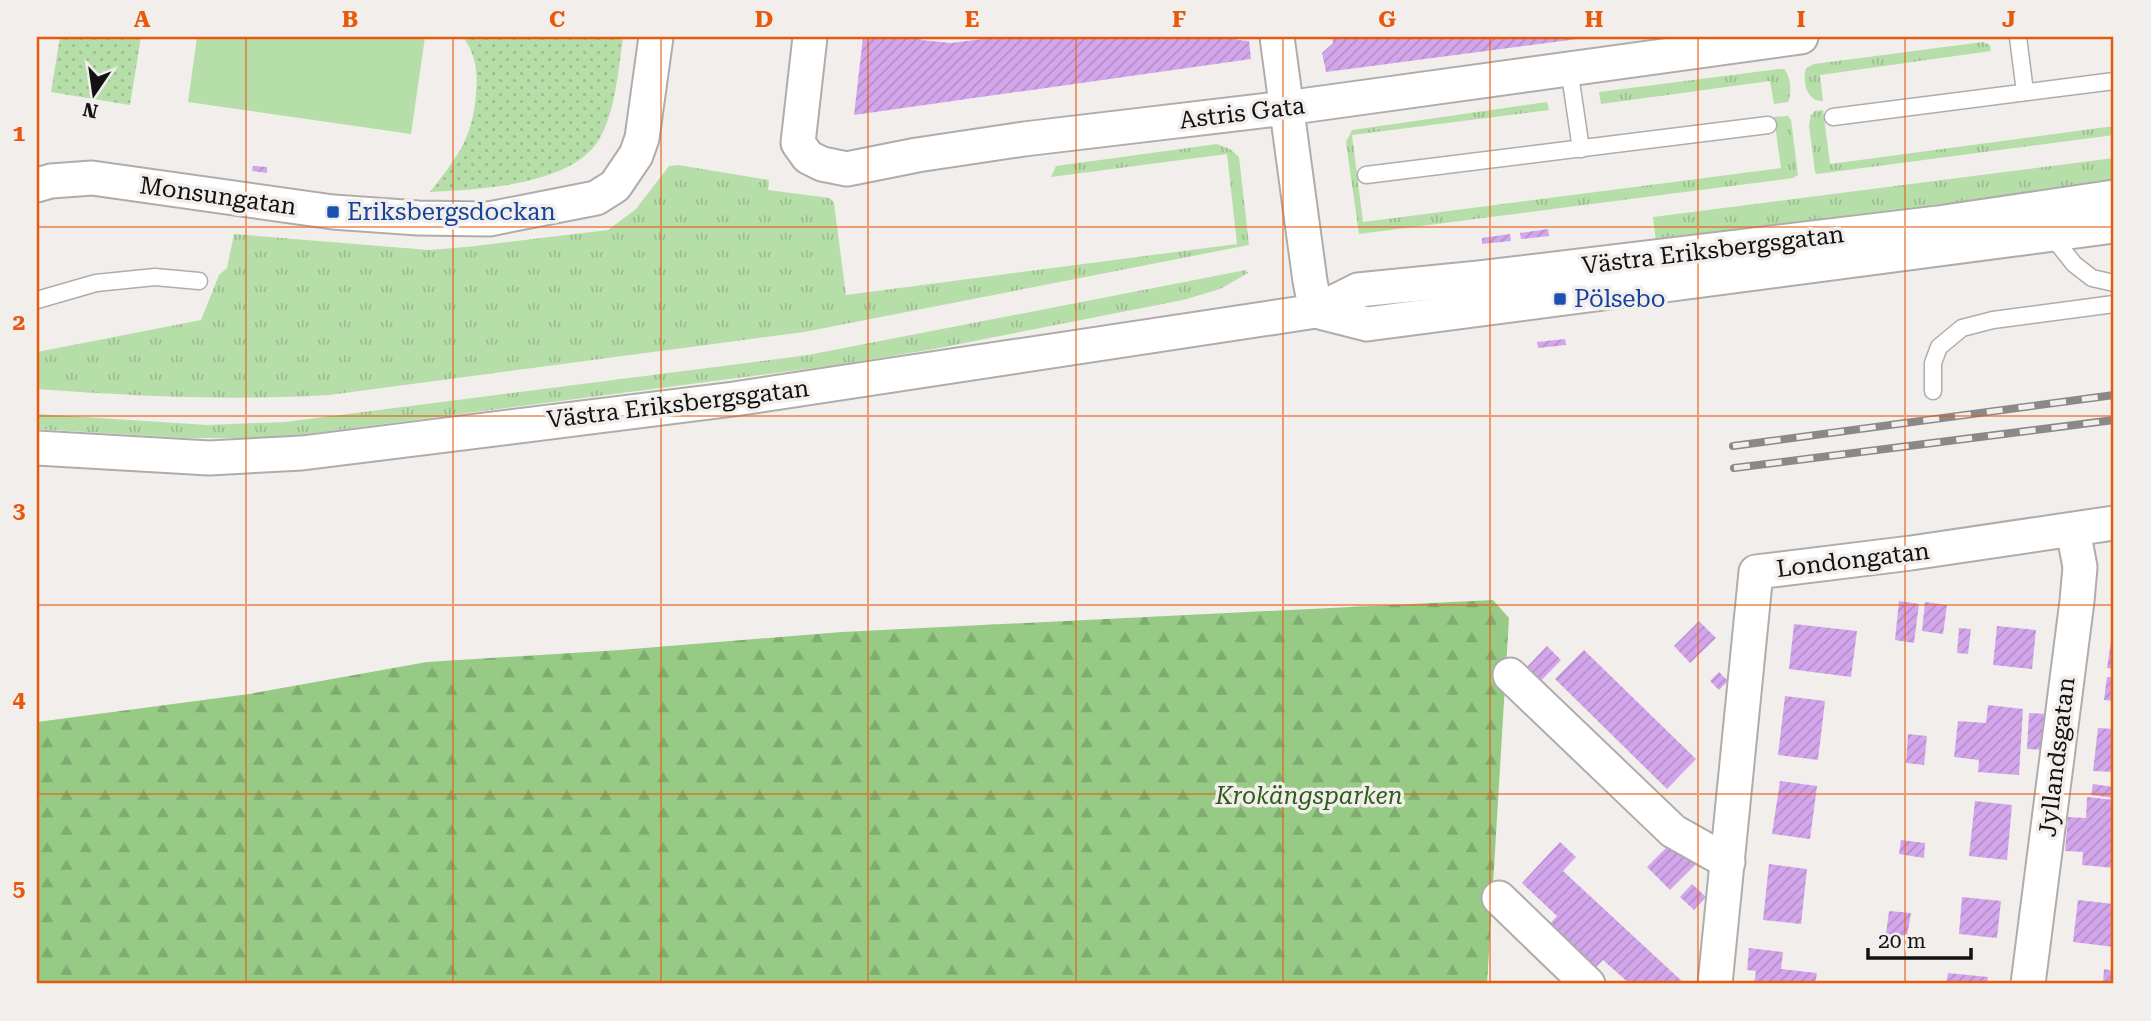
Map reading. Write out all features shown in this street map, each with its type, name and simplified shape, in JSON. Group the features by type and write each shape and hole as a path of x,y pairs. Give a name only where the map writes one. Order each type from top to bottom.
{"street":[{"name":"Monsungatan","path":"37,185 51,181 92,178 333,212 418,218 488,219 596,198 615,186 636,155 642,138 656,37"},
{"name":"Astris Gata","path":"810,37 798,143 808,158 847,169 917,155 1024,139 1286,108 1801,37"},
{"path":"1277,37 1316,311"},
{"name":"Västra Eriksbergsgatan","path":"37,448 209,458 302,453 734,399 1316,311 1358,290 1938,223 2114,197"},
{"name":"Västra Eriksbergsgatan","path":"1316,311 1367,324 2114,226"},
{"name":"Londongatan","path":"1715,984 1741,700 1756,572 2114,523"},
{"name":"Jyllandsgatan","path":"2028,984 2077,601 2080,567 2073,530"},
{"path":"1510,676 1673,831 1728,862"},
{"path":"1499,898 1588,984"}],"lane":[{"path":"2018,37 2025,92"},
{"path":"1569,68 1581,149"},
{"path":"1833,117 2114,81"},
{"path":"1366,175 1768,125"},
{"path":"2051,235 2074,264 2092,278 2114,283"},
{"path":"38,297 96,283 155,277 199,281"},
{"path":"1933,391 1933,363 1939,348 1962,328 1993,320 2114,304"}],"green space":[{"path":"60,37 141,37 130,105 51,92"},
{"path":"197,37 425,37 411,134 188,102"},
{"path":"463,37 623,39 616,88 607,123 590,151 572,165 526,181 475,189 430,192 462,147 474,109 477,86 475,64"},
{"path":"1983,42 1990,45 1991,51 1820,75 1823,101 1813,98 1805,85 1806,68 1814,64"},
{"path":"1784,69 1789,81 1788,102 1774,104 1770,81 1601,104 1599,92"},
{"path":"1547,102 1549,110 1352,135 1363,222 1781,168 1774,117 1788,116 1791,120 1798,175 1793,178 1359,234 1346,142 1352,130"},
{"path":"1823,110 1830,164 2114,126 2114,135 1817,174 1809,126 1811,115 1815,111"},
{"path":"1217,144 1230,149 1239,157 1249,245 804,332 329,395 183,397 37,389 37,352 201,320 219,275 227,268 234,234 429,250 608,230 636,209 669,166 678,165 769,180 768,190 830,198 834,203 846,295 1237,244 1227,154 1051,177 1056,166"},
{"path":"2114,158 2114,188 1656,242 1653,217"},
{"path":"1246,270 1248,273 1220,289 1183,300 934,349 837,365 299,435 185,438 37,429 37,414 207,425 285,422 808,355"},
{"name":"Krokängsparken","path":"1493,600 1509,618 1487,984 37,984 37,722 249,694 427,662 842,632"}],"building":[{"path":"863,37 921,37 921,40 951,43 998,37 1237,37 1237,40 1249,41 1251,59 854,115"},
{"path":"1332,37 1585,38 1326,72 1322,53 1333,43"},
{"path":"253,166 267,167 267,173 252,171"},
{"path":"1548,229 1549,236 1521,239 1520,233"},
{"path":"1510,234 1511,241 1482,244 1482,238"},
{"path":"1565,339 1566,345 1538,348 1537,342"},
{"path":"1899,601 1919,604 1914,643 1895,640"},
{"path":"1925,602 1947,605 1943,634 1922,631"},
{"path":"1699,621 1716,638 1690,663 1674,646"},
{"path":"1794,624 1857,631 1851,677 1789,669"},
{"path":"1997,626 2036,630 2032,669 1993,665"},
{"path":"1959,628 1971,629 1968,654 1957,653"},
{"path":"2114,628 2114,669 2107,668"},
{"path":"1547,646 1561,660 1537,685 1523,671"},
{"path":"1584,650 1696,759 1667,789 1555,679"},
{"path":"1719,672 1728,681 1719,690 1710,681"},
{"path":"2107,677 2114,677 2114,701 2104,700"},
{"path":"1785,696 1825,701 1818,760 1778,755"},
{"path":"1988,705 2023,709 2019,775 1978,772 1979,760 1954,757 1958,721 1986,723"},
{"path":"2029,713 2049,714 2047,750 2027,749"},
{"path":"2098,728 2114,729 2114,772 2093,771"},
{"path":"1908,734 1927,736 1924,765 1906,763"},
{"path":"1780,781 1817,786 1810,839 1772,834"},
{"path":"2093,784 2114,787 2114,798 2091,795"},
{"path":"2087,797 2114,800 2114,868 2082,865 2083,852 2065,851 2068,817 2086,818"},
{"path":"1975,801 2012,805 2007,860 1969,856"},
{"path":"1901,840 1925,843 1924,858 1899,854"},
{"path":"1673,841 1696,864 1670,890 1647,867"},
{"path":"1560,842 1576,857 1563,871 1685,984 1630,984 1603,960 1594,969 1548,926 1557,916 1522,883"},
{"path":"1769,864 1807,869 1801,924 1763,920"},
{"path":"1692,884 1706,897 1694,910 1680,897"},
{"path":"1962,897 2001,901 1997,938 1959,934"},
{"path":"2078,900 2114,904 2114,947 2073,942"},
{"path":"1889,911 1911,913 1907,936 1886,934"},
{"path":"1749,948 1783,952 1781,969 1817,973 1815,984 1754,984 1756,971 1747,970"},
{"path":"2104,969 2114,971 2114,984 2103,984"},
{"path":"1948,973 1988,977 1987,984 1946,984"}],"railway":[{"path":"1733,446 2114,395"},
{"path":"1734,468 2114,420"}],"place":[{"name":"Eriksbergsdockan","path":"333,212"},
{"name":"Pölsebo","path":"1560,299"}]}
